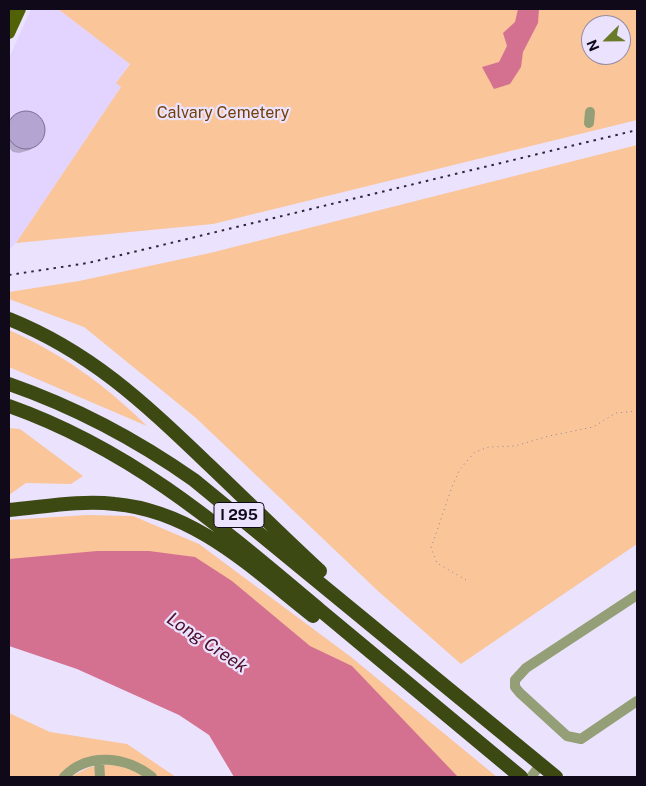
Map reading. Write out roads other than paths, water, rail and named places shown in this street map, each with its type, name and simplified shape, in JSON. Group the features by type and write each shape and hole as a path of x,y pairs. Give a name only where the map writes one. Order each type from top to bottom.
{"highway":[{"path":"9,319 76,352 129,390 330,581 444,685"},
{"name":"I 295","path":"9,384 104,425 150,451 194,480 556,777"},
{"name":"I 295","path":"9,406 92,442 172,490 220,526 521,777"},
{"path":"9,510 99,503 143,508 173,518 218,542 354,648 379,666 396,674"}],"main road":[{"path":"9,33 20,9"}],"street":[{"path":"637,595 526,668 515,680 516,688 548,720 573,739 581,739 637,701"},
{"path":"99,760 100,777"},
{"path":"64,777 84,763 99,760 122,761 134,764 152,777"},
{"path":"531,777 541,764"}],"water":[{"path":"518,9 539,9 538,23 523,52 521,67 510,84 494,89 482,67 499,62 507,46 503,33 515,22"},
{"name":"Long Creek","path":"97,551 149,551 195,557 232,581 310,646 352,666 458,777 234,777 209,735 179,715 77,669 9,646 9,559"}],"railway":[{"path":"9,275 88,263 637,130"}],"park label":[{"name":"Calvary Cemetery","path":"223,113"}]}
